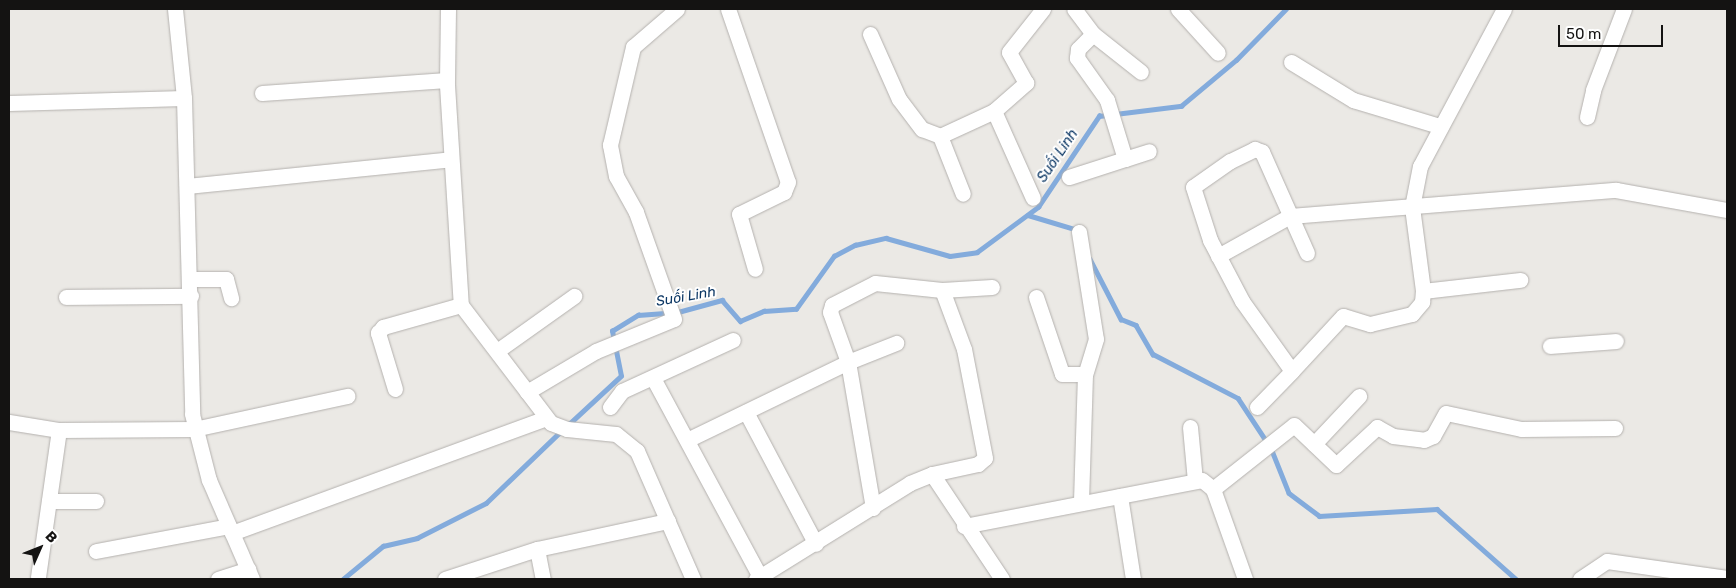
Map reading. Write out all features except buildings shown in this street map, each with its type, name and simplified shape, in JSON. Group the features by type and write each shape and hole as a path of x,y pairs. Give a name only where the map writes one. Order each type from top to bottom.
{"street":[{"path":"175,9 184,98 194,429 230,530 250,574 218,579"},
{"path":"448,9 447,80 460,305 549,420 567,429 616,434 631,445 668,520 693,579"},
{"path":"527,392 606,347 674,319 636,212 616,176 610,145 633,47 677,9"},
{"path":"728,9 788,182 784,192 740,214 755,269"},
{"path":"870,34 908,115 922,129 940,136 994,111 1026,83 1008,52 1043,9"},
{"path":"1074,9 1093,34 1141,72"},
{"path":"1178,9 1218,53"},
{"path":"1256,408 1343,316 1370,324 1412,314 1422,302 1423,291 1412,207 1420,166 1439,126 1504,9"},
{"path":"1588,116 1593,90 1624,9"},
{"path":"1093,34 1076,53 1107,100 1111,120 1125,159"},
{"path":"1291,62 1353,100 1439,126"},
{"path":"262,93 447,80"},
{"path":"9,103 184,98"},
{"path":"994,111 1033,198"},
{"path":"940,136 963,194"},
{"path":"1292,371 1242,301 1218,256 1193,187 1230,161 1255,149 1262,152 1307,253"},
{"path":"1069,177 1149,151"},
{"path":"187,186 451,159"},
{"path":"1218,256 1290,216 1616,190 1727,210"},
{"path":"1078,232 1096,339 1085,374 1081,503"},
{"path":"190,279 226,279 231,298"},
{"path":"1423,291 1520,280"},
{"path":"872,508 848,362 830,312 836,300 875,283 942,290 992,287"},
{"path":"653,378 758,578 872,508 932,474 985,458 964,349 942,290"},
{"path":"66,297 191,296"},
{"path":"497,351 574,296"},
{"path":"1036,297 1062,374 1085,374"},
{"path":"395,389 378,333 383,327 460,305"},
{"path":"610,407 622,391 733,340"},
{"path":"1550,346 1616,341"},
{"path":"687,440 848,362 896,344"},
{"path":"9,422 59,430 194,429 347,396"},
{"path":"1314,444 1359,396"},
{"path":"746,412 816,544"},
{"path":"1213,489 1294,426 1336,465 1377,427 1393,436 1424,440 1433,436 1446,413 1502,427 1615,428"},
{"path":"96,551 230,530 549,420"},
{"path":"1190,427 1196,481"},
{"path":"38,577 59,430"},
{"path":"932,474 964,526 1002,579"},
{"path":"964,526 1196,481 1213,489 1245,579"},
{"path":"1120,496 1133,579"},
{"path":"49,501 96,501"},
{"path":"445,579 537,548 668,520"},
{"path":"537,548 543,579"},
{"path":"1580,579 1607,561 1727,578"}],"waterway":[{"name":"Suối Linh","path":"568,425 621,376 612,331 638,315 678,312 722,300 740,321 764,311 796,309 834,256 855,245 886,238 950,256 977,252 1038,207 1099,116 1181,106 1236,60 1286,9"},
{"path":"1028,215 1078,230"},
{"path":"1090,259 1121,319 1136,325 1153,354 1238,398 1267,442"},
{"name":"Suối Linh","path":"343,579 383,546 417,538 486,503 562,430"},
{"path":"1271,448 1289,493 1319,516 1437,509 1516,579"}]}
